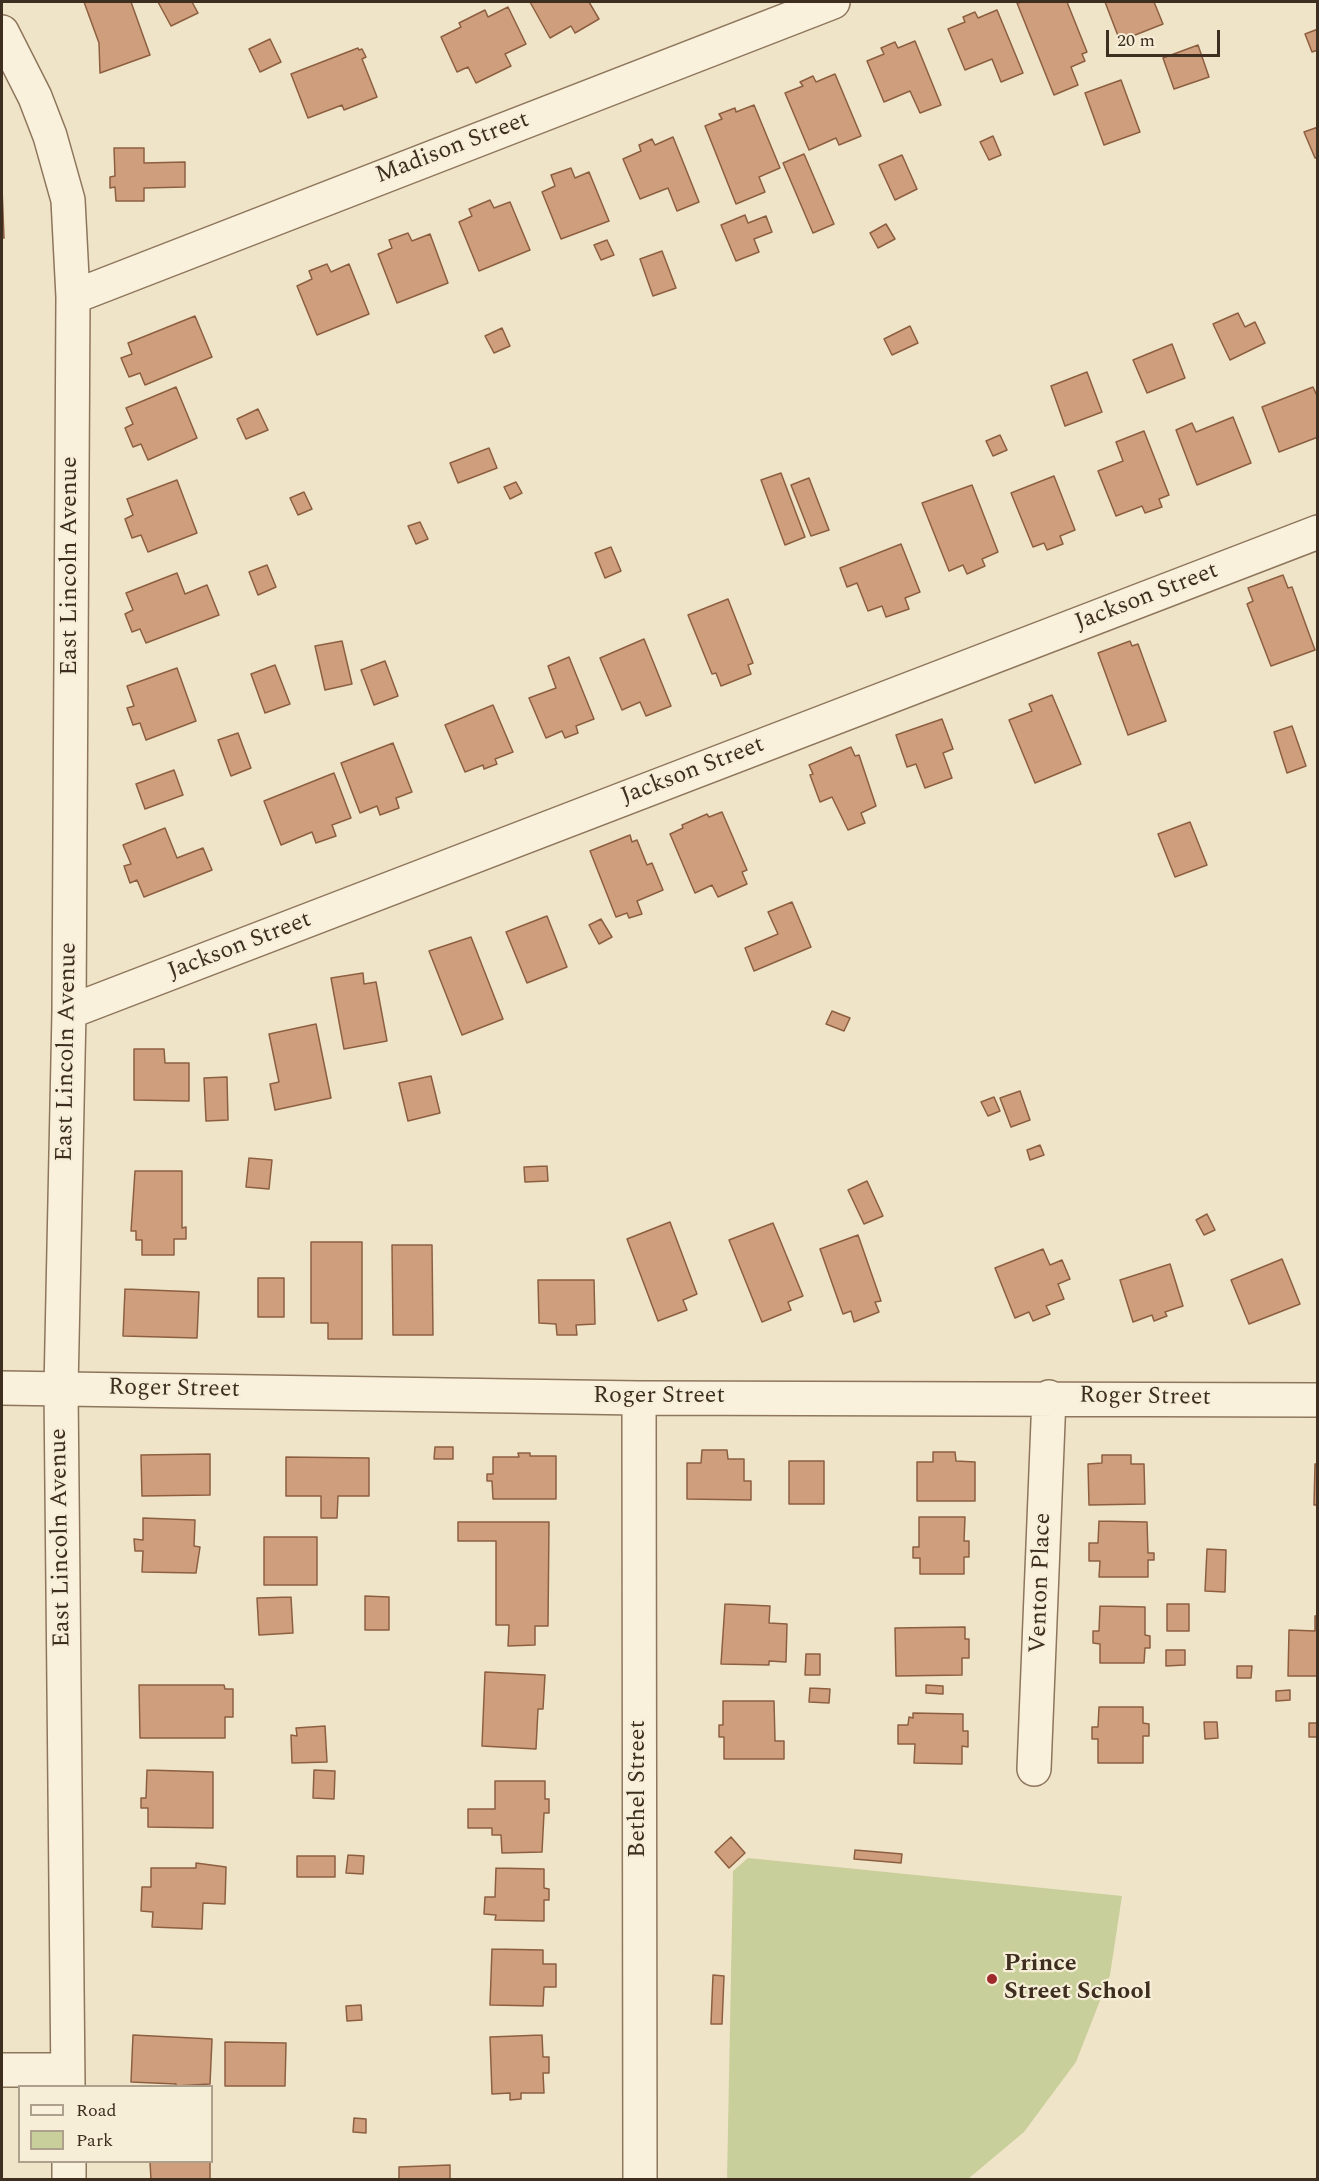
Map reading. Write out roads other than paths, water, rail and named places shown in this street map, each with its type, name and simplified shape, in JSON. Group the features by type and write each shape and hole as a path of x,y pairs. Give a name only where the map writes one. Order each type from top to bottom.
{"street":[{"name":"Madison Street","path":"73,297 833,2"},
{"name":"East Lincoln Avenue","path":"2,32 35,97 50,136 68,200 73,297 69,1012 61,1389 68,2078"},
{"name":"Jackson Street","path":"69,1012 1317,532"},
{"name":"Roger Street","path":"2,1388 639,1398 1050,1397 1317,1400"},
{"name":"Venton Place","path":"1035,1769 1050,1397"},
{"name":"Bethel Street","path":"639,1398 640,2180"},
{"path":"2,2070 68,2078"},
{"path":"69,2163 69,2180"}],"place":[{"name":"Prince Street School","path":"992,1979"}]}
